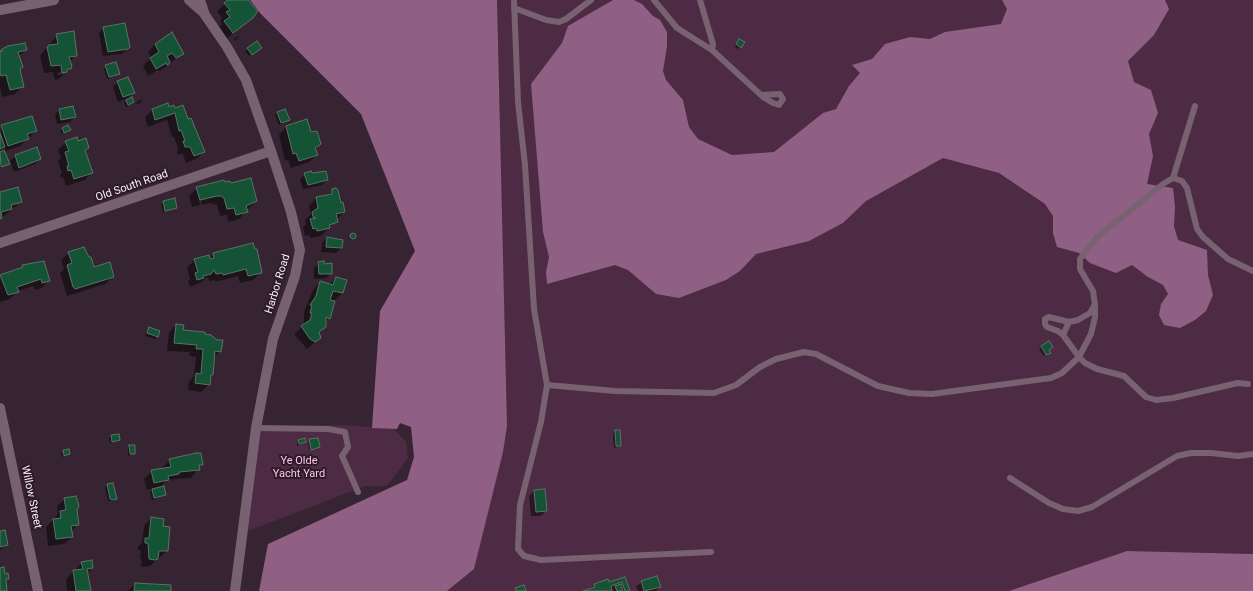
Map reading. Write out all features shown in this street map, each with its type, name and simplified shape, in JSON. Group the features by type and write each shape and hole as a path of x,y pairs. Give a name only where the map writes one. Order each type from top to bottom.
{"street":[{"path":"0,10 54,0"},
{"path":"189,0 205,14"},
{"name":"Harbor Road","path":"200,0 205,14 246,80 272,151 291,212 300,250 295,276 273,339 256,428 234,591"},
{"name":"Old South Road","path":"0,244 272,151"},
{"name":"Willow Street","path":"0,408 38,591"}],"lane":[{"path":"514,0 518,102 525,165 534,309 546,385 541,422 520,505 518,549 524,556 541,560 710,552"},
{"path":"514,8 546,20 559,22 566,19 591,0"},
{"path":"654,0 678,28 712,50 761,95 780,94 783,99 779,104 773,103 763,97"},
{"path":"700,0 713,44 712,50"},
{"path":"546,385 615,391 714,393 736,385 760,367 776,359 804,352 816,354 878,386 909,393 932,394 1051,378 1062,373 1079,357 1091,334 1095,305 1093,291 1080,269 1080,259 1096,238 1163,184 1173,178 1195,106"},
{"path":"1173,178 1182,181 1188,188 1197,229 1228,259 1253,271"},
{"path":"1095,305 1090,313 1078,320 1068,322 1054,317 1045,320 1047,327 1058,331 1079,357 1097,369 1124,376 1142,394 1156,400 1173,398 1238,383 1248,384"},
{"path":"1063,336 1068,322"},
{"path":"256,428 328,429 345,432 348,447 342,456 358,492"},
{"path":"1010,478 1049,503 1063,509 1078,511 1092,507 1177,456 1204,453 1238,456 1253,454"}],"green space":[{"path":"497,0 1253,0 1253,554 1127,551 1009,591 447,591 474,569 507,426"},
{"name":"Ye Olde Yacht Yard","path":"345,425 394,429 406,442 408,458 387,486 365,486 248,531 261,427"}],"shaded area":[{"path":"250,0 497,0 507,426 503,452 474,569 447,591 259,591 268,544 407,480 414,457 411,427 400,423 397,429 372,428 380,311 415,251 361,114 261,14"},
{"path":"613,0 634,0 642,4 653,16 660,20 667,32 667,46 663,71 666,80 683,100 689,127 698,139 732,155 774,152 823,113 836,109 849,86 860,73 852,65 872,59 885,44 910,37 930,39 945,32 1001,24 1007,9 1002,0 1165,0 1169,9 1154,35 1128,61 1134,82 1151,90 1158,113 1149,134 1153,156 1147,184 1173,188 1175,207 1174,226 1178,240 1207,250 1208,275 1213,295 1206,311 1195,320 1180,328 1164,325 1159,315 1161,304 1168,294 1163,285 1148,277 1132,265 1116,273 1090,263 1079,253 1057,247 1053,233 1053,216 1045,204 999,173 943,158 866,201 843,223 809,241 756,254 740,271 726,280 679,298 656,294 628,270 615,265 547,284 546,272 549,257 543,232 531,84 562,43 568,26"},
{"path":"1127,551 1253,554 1253,591 1009,591"}],"building":[{"path":"228,0 248,0 258,11 253,18 233,33 224,21 230,17 226,12 230,10 224,3"},
{"path":"125,23 130,47 128,49 108,52 103,27"},
{"path":"74,31 77,56 69,57 72,66 71,69 67,69 67,72 62,73 61,65 51,66 47,47 49,45 58,44 56,34"},
{"path":"172,32 184,54 176,58 172,53 167,56 170,62 169,64 167,65 166,63 156,69 150,58 159,52 155,44"},
{"path":"739,39 745,42 741,48 736,44"},
{"path":"257,41 262,48 252,55 247,48"},
{"path":"25,43 27,50 18,52 23,67 20,69 24,87 10,90 6,75 1,76 0,73 0,50 2,52 2,49 8,46"},
{"path":"116,62 120,74 109,77 105,65"},
{"path":"128,77 135,93 123,97 117,81"},
{"path":"132,97 134,102 128,105 126,100"},
{"path":"168,103 169,107 174,105 175,108 183,105 188,119 191,118 205,152 194,156 190,147 185,147 183,141 185,141 181,130 179,131 175,113 155,120 152,109"},
{"path":"73,106 76,117 61,120 59,109"},
{"path":"285,109 290,120 281,123 277,112"},
{"path":"32,116 37,131 27,134 29,139 8,146 1,125"},
{"path":"307,119 311,132 317,131 321,144 315,148 318,155 299,161 296,153 293,154 286,126"},
{"path":"68,125 71,130 64,133 62,128"},
{"path":"0,133 5,147 0,149"},
{"path":"77,137 78,141 86,138 89,148 85,150 93,173 74,179 71,170 68,171 67,166 69,166 65,152 69,151 65,141"},
{"path":"37,147 41,159 19,168 15,155"},
{"path":"4,150 10,164 1,167 0,152"},
{"path":"311,171 312,173 326,171 328,180 308,185 304,173"},
{"path":"251,178 257,201 246,206 248,212 236,215 234,208 227,209 224,198 221,196 200,200 196,187 224,180 225,182 230,181 231,183"},
{"path":"18,187 22,202 11,205 12,209 1,212 2,218 0,219 0,192"},
{"path":"336,188 338,190 341,203 343,202 345,212 336,214 338,222 329,225 330,228 317,231 316,228 313,229 310,219 316,218 313,217 312,212 318,208 316,197 332,194 332,189"},
{"path":"175,198 177,208 165,211 163,201"},
{"path":"353,233 356,236 353,239 350,236"},
{"path":"327,237 343,240 342,248 326,247"},
{"path":"253,243 255,249 257,249 262,273 248,276 246,269 223,275 222,273 216,274 214,270 211,274 203,276 204,278 197,280 195,273 198,272 194,259 209,255 210,259 214,258 213,253"},
{"path":"84,247 89,257 91,257 94,267 110,262 114,277 75,289 73,287 67,265 72,263 68,252"},
{"path":"44,261 50,281 42,283 41,279 17,287 19,292 8,295 0,275 23,267 22,265"},
{"path":"324,261 324,264 332,263 332,274 319,274 318,262"},
{"path":"336,277 347,280 343,293 333,291 330,300 335,301 330,319 326,317 326,327 319,332 321,338 315,342 310,339 301,326 310,320 312,305 310,305 316,296 320,281 333,285"},
{"path":"176,324 184,325 183,330 205,332 205,334 211,335 217,340 223,340 221,352 215,351 213,375 211,375 210,385 195,383 196,373 201,374 203,349 196,349 197,345 174,343"},
{"path":"149,327 160,331 158,337 147,333"},
{"path":"1049,341 1053,347 1049,350 1051,353 1046,355 1041,346"},
{"path":"615,430 620,430 621,446 616,446"},
{"path":"119,434 120,440 112,442 111,435"},
{"path":"305,438 306,442 299,444 298,440"},
{"path":"318,438 320,447 311,450 309,439"},
{"path":"129,445 135,445 135,454 130,454"},
{"path":"69,449 70,454 64,456 63,450"},
{"path":"201,453 203,465 199,465 200,470 179,472 179,474 168,476 169,480 154,483 151,470 171,467 169,459"},
{"path":"113,483 117,499 112,500 110,499 107,484"},
{"path":"164,486 166,495 154,498 152,489"},
{"path":"545,489 547,511 536,512 534,490"},
{"path":"76,496 79,506 77,510 79,525 71,526 73,537 56,539 53,519 61,518 60,511 66,510 64,498"},
{"path":"151,517 164,519 163,526 170,527 168,551 159,551 158,559 155,560 149,559 148,543 145,543 145,538 149,538"},
{"path":"5,530 8,545 0,547 0,531"},
{"path":"92,560 93,568 87,569 91,591 76,591 73,570 83,569 81,562"},
{"path":"4,567 5,574 8,573 9,579 6,579 7,591 0,591 0,568"},
{"path":"657,576 661,587 644,591 641,581"},
{"path":"625,577 630,591 625,591 622,582 611,586 612,591 583,591 595,587 594,584 608,579 609,582"},
{"path":"135,583 171,585 171,591 134,591"},
{"path":"621,584 623,591 617,591 615,586"},
{"path":"524,585 526,591 516,591 515,588"}]}
